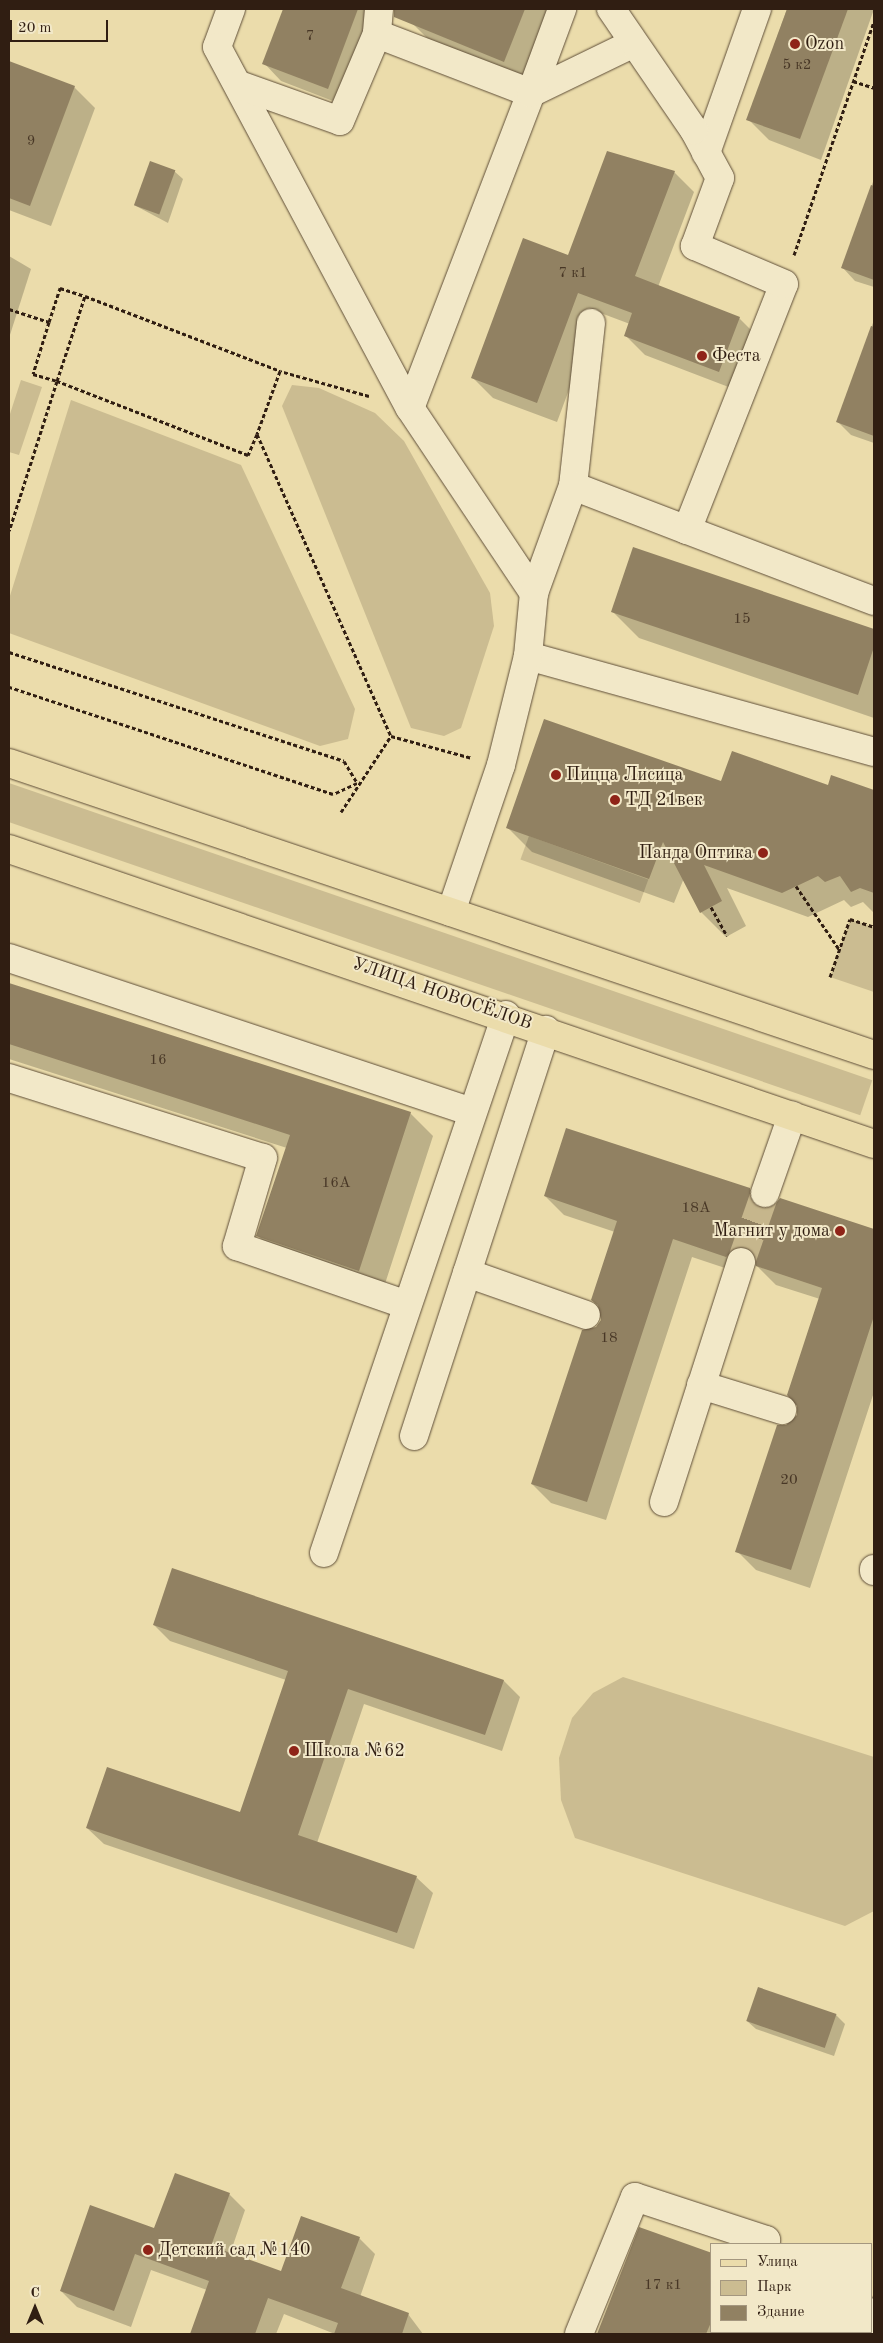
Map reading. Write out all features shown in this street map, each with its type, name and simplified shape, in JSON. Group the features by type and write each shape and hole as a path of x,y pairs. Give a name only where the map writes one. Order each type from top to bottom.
{"main road":[{"path":"9,763 874,1056"},
{"name":"УЛИЦА НОВОСЁЛОВ","path":"9,849 506,1015 874,1144"}],"lane":[{"path":"231,9 217,48 239,85 410,408 534,593"},
{"path":"410,408 562,9"},
{"path":"611,9 632,44 706,153 720,178 695,246 784,284 687,530"},
{"path":"706,153 757,9"},
{"path":"239,85 340,121 378,21 531,92"},
{"path":"531,92 632,44"},
{"path":"451,912 501,765 528,656 534,593 573,486 591,322"},
{"path":"573,486 874,601"},
{"path":"528,656 874,752"},
{"path":"9,958 472,1112"},
{"path":"324,1553 506,1015"},
{"path":"414,1436 546,1030"},
{"path":"9,1078 263,1158 237,1246 407,1306"},
{"path":"765,1193 792,1116"},
{"path":"664,1502 741,1262"},
{"path":"467,1273 586,1315"},
{"path":"701,1385 782,1410"},
{"path":"579,2334 635,2197 766,2240 765,2243"}],"path":[{"path":"784,284 874,21"},
{"path":"853,81 874,88"},
{"path":"280,371 248,455 57,381 32,374 60,288 280,371 410,408"},
{"path":"9,531 85,296"},
{"path":"9,309 49,322"},
{"path":"257,434 392,736"},
{"path":"9,652 344,761 357,783"},
{"path":"9,687 333,794 357,783"},
{"path":"392,736 501,765"},
{"path":"341,812 357,783 392,736"},
{"path":"796,886 840,950"},
{"path":"711,907 727,936"},
{"path":"830,977 850,919 874,928"}],"green space":[{"path":"21,380 42,387 19,455 9,452 9,417"},
{"path":"292,385 319,388 375,413 404,441 490,593 494,626 461,728 444,736 411,728 282,406"},
{"path":"71,400 241,465 355,709 348,739 320,746 9,633 9,599"},
{"path":"9,783 872,1080 860,1115 9,822"},
{"path":"529,836 648,879 640,903 520,859"},
{"path":"850,919 874,927 874,992 830,977"},
{"path":"623,1677 874,1757 874,1911 845,1926 575,1838 561,1800 559,1758 572,1718 593,1693"}],"building":[{"path":"283,9 358,9 328,89 262,64"},
{"path":"394,9 525,9 504,62 394,17"},
{"path":"787,9 848,9 800,139 746,120"},
{"path":"9,61 75,86 30,206 9,198"},
{"path":"607,151 675,171 635,276 740,317 719,372 624,336 632,313 578,293 537,403 471,378 523,238 568,255"},
{"path":"150,161 175,170 159,214 134,205"},
{"path":"871,185 874,186 874,280 841,268"},
{"path":"871,326 874,327 874,436 836,422"},
{"path":"633,547 874,629 874,647 858,695 611,612"},
{"path":"544,719 721,781 732,751 828,785 831,775 874,790 874,893 860,888 851,892 840,876 825,882 818,876 782,893 704,865 722,901 700,913 663,842 649,879 506,828"},
{"path":"9,983 411,1112 359,1271 256,1236 290,1135 9,1044"},
{"path":"566,1128 750,1188 753,1203 760,1208 775,1205 780,1198 874,1229 874,1316 791,1570 735,1552 777,1425 786,1425 797,1415 797,1406 787,1395 822,1288 756,1266 756,1258 746,1247 737,1247 726,1257 673,1239 587,1502 531,1484 582,1330 596,1327 601,1320 598,1305 591,1300 617,1221 544,1196"},
{"name":"Школа №62","path":"172,1568 504,1680 485,1735 348,1689 298,1835 417,1876 397,1933 86,1828 107,1767 240,1812 288,1671 153,1625"},
{"path":"758,1987 836,2014 825,2048 746,2021"},
{"name":"Детский сад №140","path":"175,2173 230,2193 211,2246 281,2271 301,2216 360,2237 341,2288 409,2313 402,2334 334,2334 338,2323 268,2298 255,2334 190,2334 209,2281 135,2254 114,2311 60,2291 90,2205 154,2228"},
{"path":"639,2227 710,2252 710,2325 706,2334 597,2334"}],"tunnel":[{"path":"741,1262 765,1193"}],"place":[{"name":"Ozon","path":"795,44"},
{"name":"Феста","path":"702,356"},
{"name":"Пицца Лисица","path":"556,775"},
{"name":"ТД 21век","path":"615,800"},
{"name":"Панда Оптика","path":"763,853"},
{"name":"Магнит у дома","path":"840,1231"},
{"name":"Школа №62","path":"294,1751"},
{"name":"Детский сад №140","path":"148,2250"}]}
